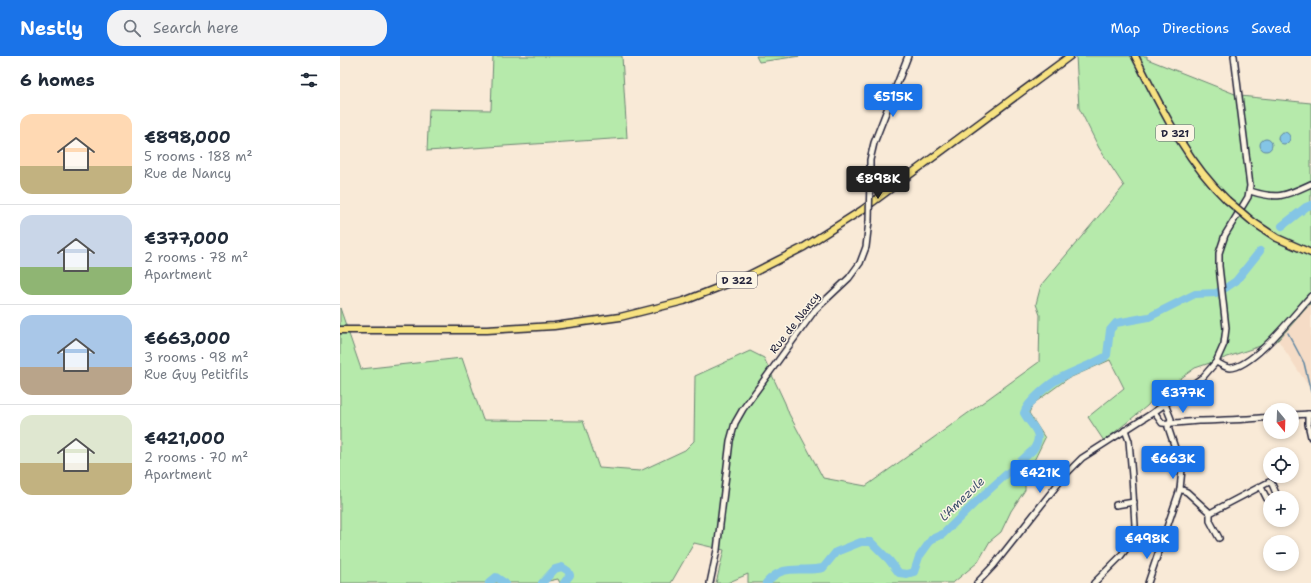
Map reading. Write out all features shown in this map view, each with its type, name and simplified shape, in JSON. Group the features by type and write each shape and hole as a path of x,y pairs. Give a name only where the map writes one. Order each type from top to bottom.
{"main road":[{"name":"D 322","path":"340,330 487,330 554,326 620,317 684,301 745,277 804,247 849,218 1070,56"},
{"name":"D 321","path":"1135,56 1176,134 1194,162 1210,182 1227,200 1253,222 1278,238 1311,253"}],"street":[{"name":"Rue de Nancy","path":"710,583 717,550 730,441 735,423 743,409 807,320 848,278 860,263 866,247 869,221 872,150 908,56"},
{"path":"977,583 994,565 1065,475 1075,465 1089,454 1154,412 1202,377 1216,362 1226,338 1226,320 1219,253 1223,240 1250,191 1248,161 1234,56"},
{"path":"1250,191 1271,197 1280,197 1291,194 1311,184"},
{"path":"1216,362 1225,367 1234,368 1250,360 1266,346 1311,296"},
{"path":"1148,583 1180,489 1182,469 1168,427 1171,419 1165,404"},
{"path":"1154,412 1162,423 1169,424 1263,418"},
{"path":"1299,415 1309,414 1308,424 1311,436"},
{"path":"1094,583 1120,557 1132,541 1135,525 1134,502 1129,441 1125,430"},
{"path":"1210,513 1269,482 1272,484 1275,491"},
{"path":"1261,487 1263,491"},
{"path":"1180,489 1187,492 1210,513 1210,521 1219,538"},
{"path":"1116,505 1134,502"}],"shaded area":[{"path":"1311,303 1311,390 1278,340"}],"green space":[{"path":"493,56 622,56 627,138 427,151 429,109 491,110"},
{"path":"756,56 800,56 759,62"},
{"path":"1076,56 1147,56 1147,59 1240,96 1311,103 1311,303 1278,340 1195,368 1155,397 1147,406 1104,441 1088,417 1124,388 1110,360 1067,379 1033,404 1029,413 1045,438 1027,475 1025,490 1011,511 1001,532 990,541 978,562 954,582 748,583 748,574 727,583 716,583 724,550 694,543 671,583 560,583 558,579 539,583 340,583 340,308 361,369 462,358 483,420 583,421 599,468 640,471 685,450 694,441 695,376 750,351 764,358 789,414 823,478 866,486 964,416 1039,362 1040,315 1036,304 1041,285 1124,186 1099,148 1079,108"}],"water":[{"path":"1282,132 1286,132 1290,138 1286,144 1282,144 1278,140 1278,136"},
{"path":"1264,139 1268,139 1272,145 1268,151 1264,151 1260,147 1260,143"}],"waterway":[{"name":"L'Amezule","path":"1282,226 1306,207 1311,205"},
{"name":"L'Amezule","path":"766,583 780,572 786,570 823,568 836,552 861,542 871,542 889,560 899,573 907,574 914,572 919,557 932,539 943,534 1033,450 1038,439 1038,435 1024,413 1026,408 1040,393 1067,374 1105,357 1107,355 1110,330 1116,323 1149,317 1195,294 1216,293 1236,281 1260,251"},
{"path":"1288,333 1304,363 1311,392"},
{"name":"L'Amezule","path":"542,583 555,569 562,567 568,571 570,575 564,583"},
{"name":"L'Amezule","path":"489,583 496,577 505,583"}]}
